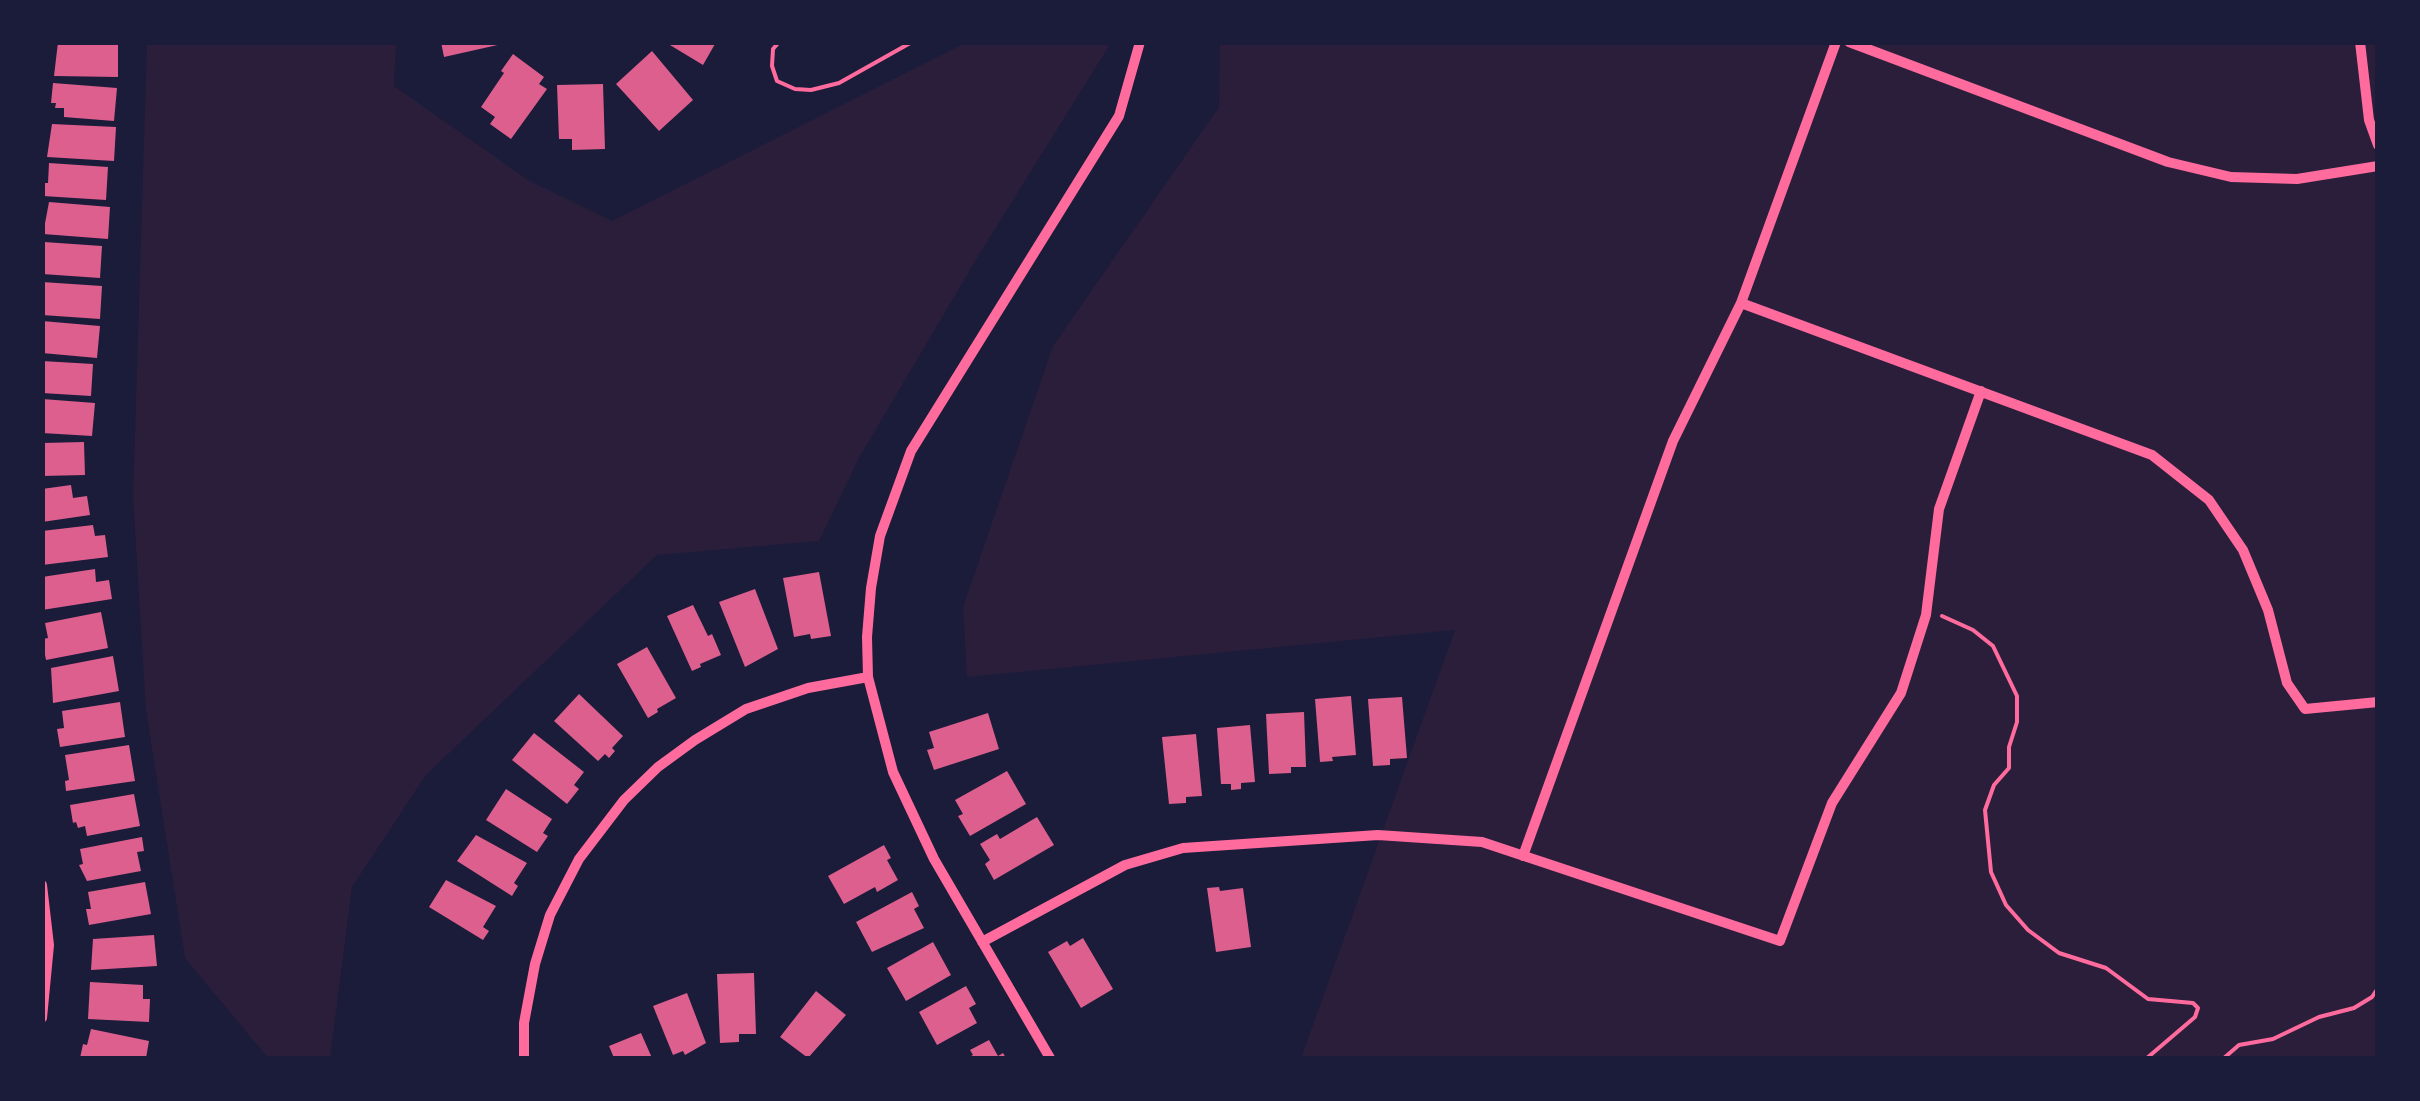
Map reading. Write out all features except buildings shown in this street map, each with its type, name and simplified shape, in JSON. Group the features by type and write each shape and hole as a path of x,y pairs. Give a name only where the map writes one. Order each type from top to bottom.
{"street":[{"path":"1050,1058 912,816 893,772 868,677 867,636 880,536 910,451 1118,116 1140,42"},
{"path":"1524,856 1673,440 1741,302 1836,42"},
{"path":"1849,42 2168,162 2230,177 2297,179 2378,166"},
{"path":"2360,42 2369,120 2378,145"},
{"path":"1741,302 2152,454 2209,500 2243,550 2268,610 2287,683 2305,708 2378,702"},
{"path":"982,942 1125,864 1183,848 1378,835 1482,842 1780,941 1832,802 1901,693 1926,615 1939,509 1981,391"},
{"path":"524,1058 524,1024 534,964 550,915 579,860 624,800 658,767 746,710 808,688 868,677"},
{"path":"42,885 49,945 42,1018"}],"path":[{"path":"779,42 772,49 772,66 778,81 795,89 810,90 838,83 912,42"},
{"path":"1940,616 1973,630 1993,646 2017,696 2017,722 2008,748 2009,768 1994,785 1985,810 1991,872 2006,906 2058,954 2106,968 2148,999 2193,1003 2198,1008 2195,1018 2147,1058"},
{"path":"2224,1058 2239,1046 2274,1039 2319,1017 2354,1008 2372,997 2378,988"}],"shaded area":[{"path":"1101,42 1109,46 859,458 819,541 657,555 426,775 352,887 330,1058 268,1058 185,958 146,710 133,497 147,43 396,43 394,86 528,180 612,221 965,43"},
{"path":"1220,43 2377,43 2377,1058 1301,1058 1455,630 967,677 963,607 1053,346 1219,107"}]}
